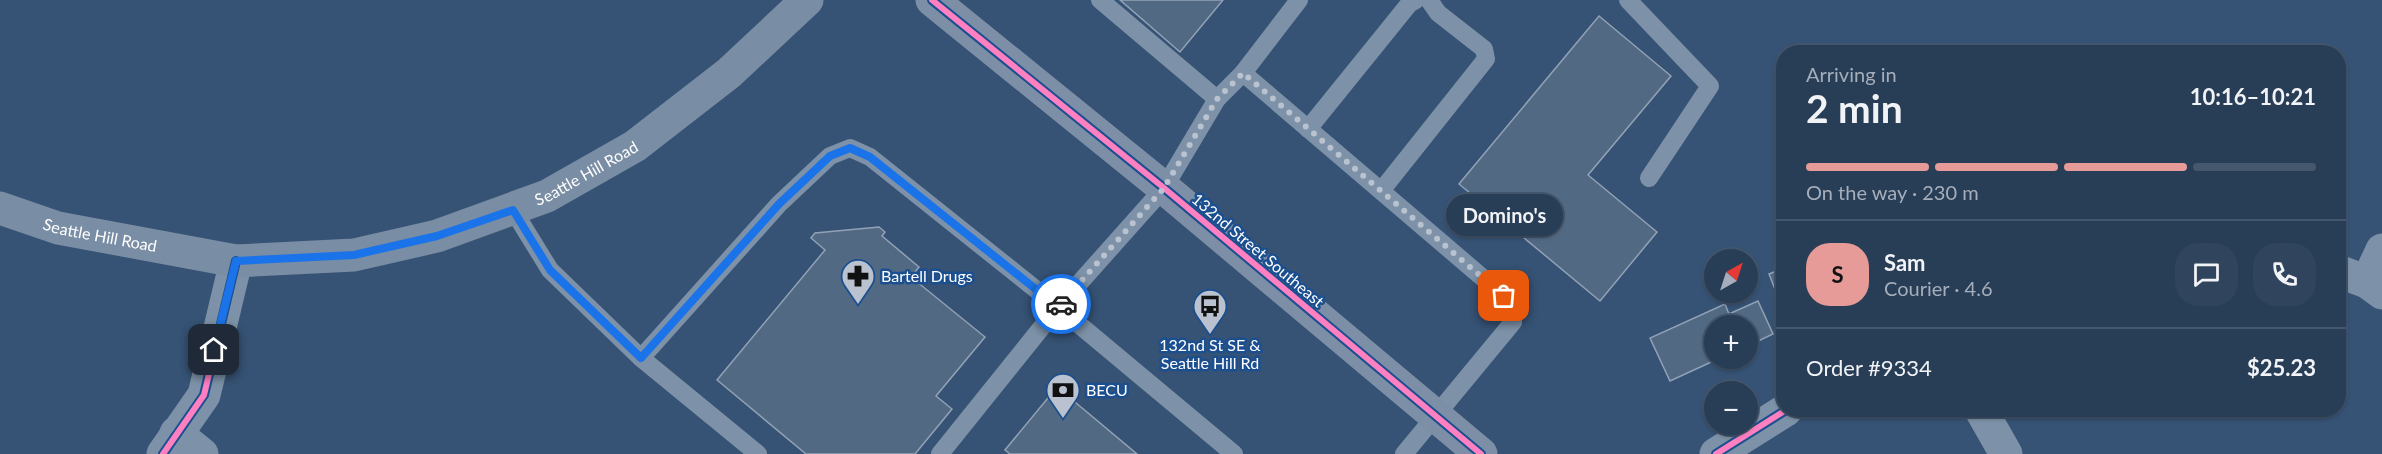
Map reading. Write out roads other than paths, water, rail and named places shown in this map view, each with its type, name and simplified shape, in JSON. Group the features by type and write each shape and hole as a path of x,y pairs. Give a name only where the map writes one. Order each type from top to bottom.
{"main road":[{"name":"Seattle Hill Road","path":"0,208 58,228 236,261 354,255 437,236 547,196 635,146 729,73 807,0"},
{"name":"132nd Street Southeast","path":"932,0 1164,188 1481,454"}],"street":[{"path":"2362,282 2382,250"},
{"path":"202,454 170,443 204,395 236,261"},
{"path":"1716,454 1776,416"},
{"path":"1985,417 2006,454"}],"lane":[{"path":"1100,0 1217,99"},
{"path":"940,454 1058,307 1164,188 1217,99 1243,73 1299,0"},
{"path":"1308,129 1409,4 1416,0"},
{"path":"1381,191 1486,59 1484,48 1438,13 1428,0"},
{"path":"1628,0 1710,86 1649,178"},
{"path":"1243,73 1504,296 1513,322 1404,454"},
{"path":"641,358 779,204 830,156 850,148 870,157 1058,307 1223,451"},
{"path":"513,210 550,270 641,358 758,454"}],"place":[{"name":"Domino's","path":"1504,296"},
{"name":"Bartell Drugs","path":"858,305"},
{"name":"132nd St SE & Seattle Hill Rd","path":"1210,335"},
{"name":"BECU","path":"1063,419"}]}
